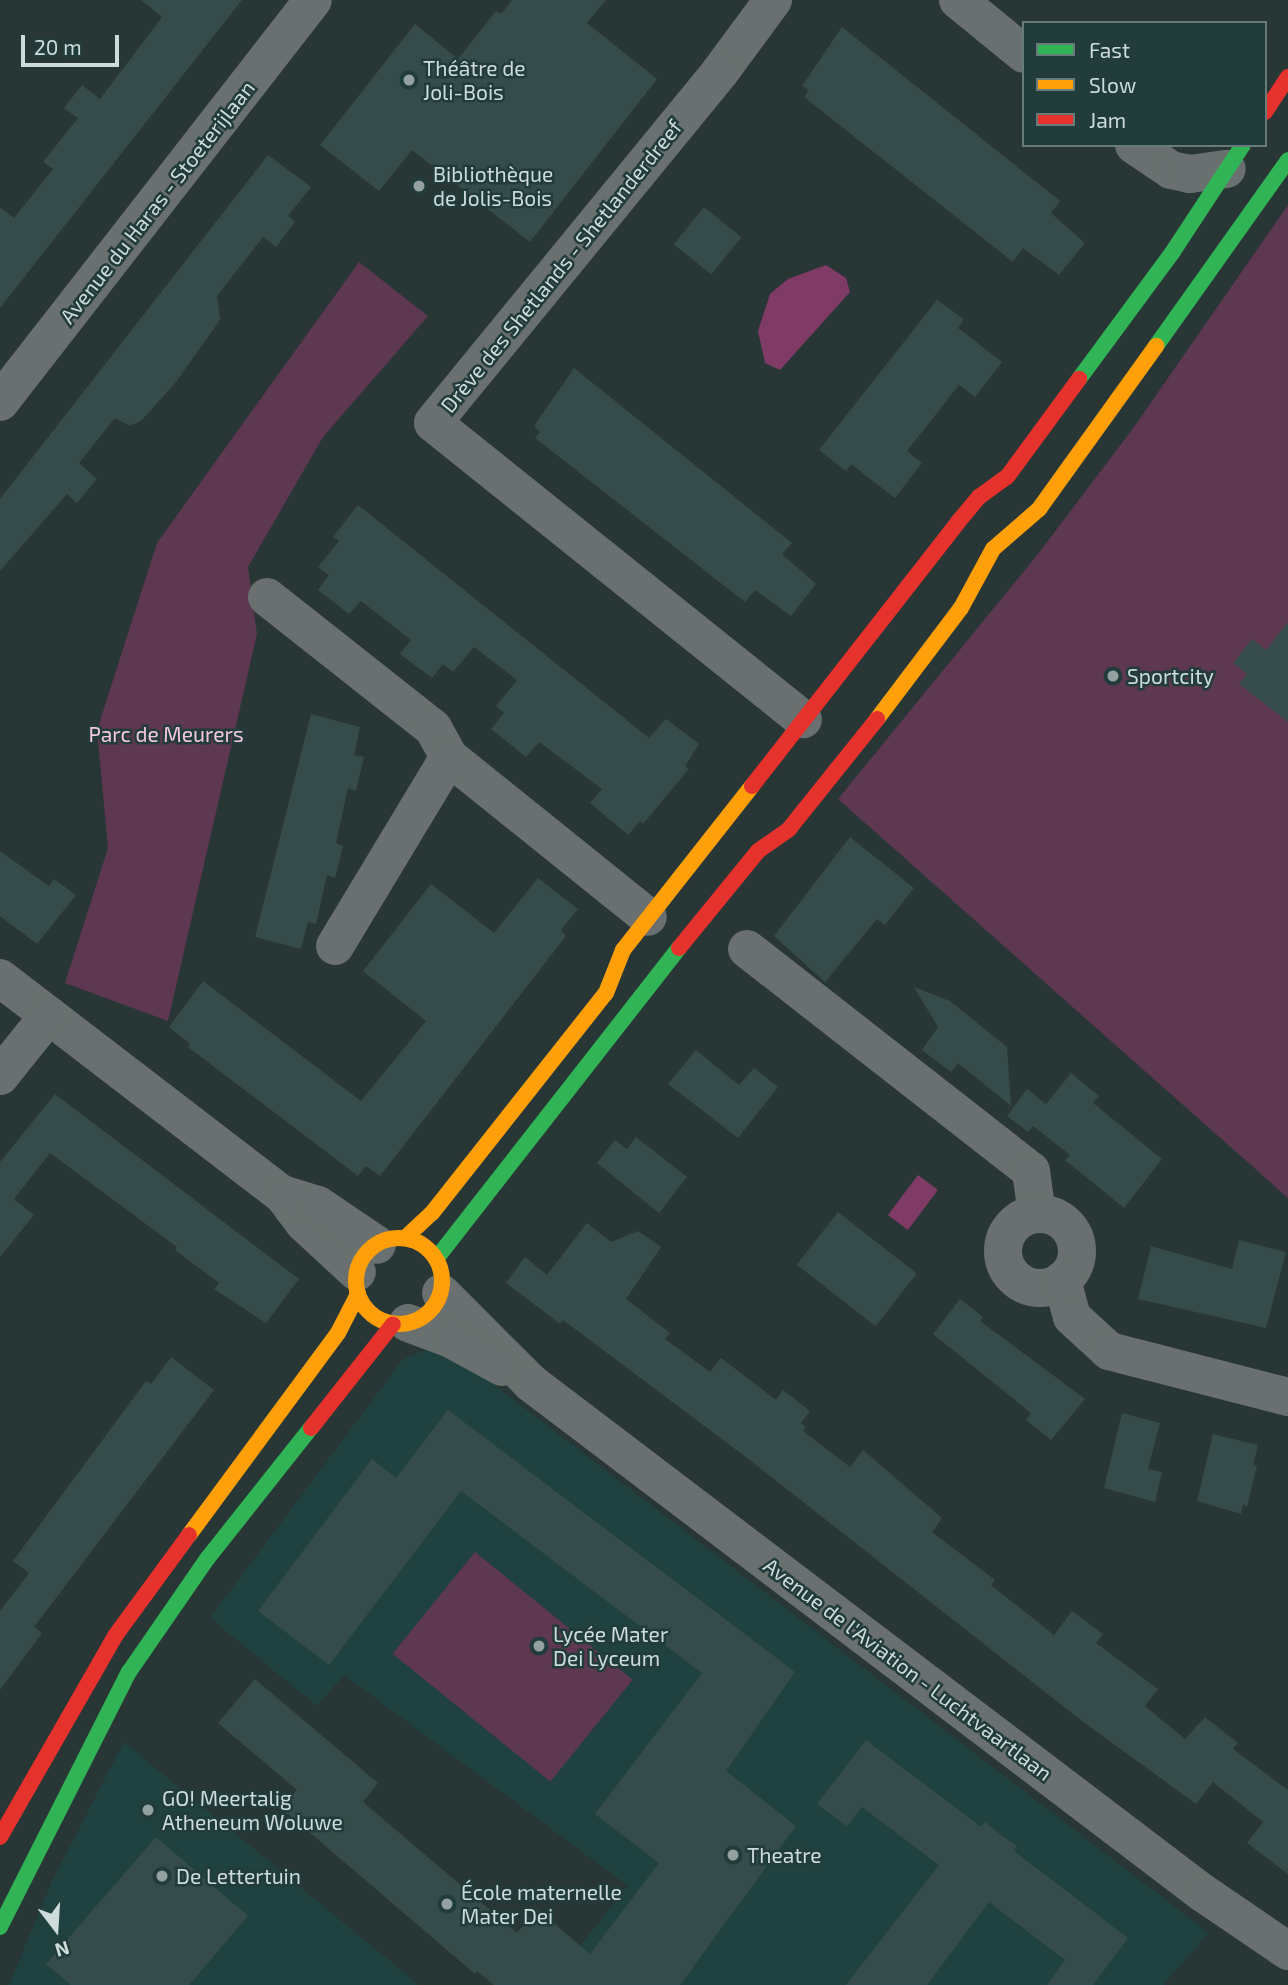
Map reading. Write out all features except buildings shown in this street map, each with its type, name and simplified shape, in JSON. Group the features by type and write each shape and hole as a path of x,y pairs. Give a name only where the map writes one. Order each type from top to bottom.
{"street":[{"name":"Avenue du Haras - Stoeterijlaan","path":"0,402 313,0"},
{"name":"Drève des Shetlands - Shetlanderdreef","path":"773,0 720,72 433,423 803,719"},
{"path":"958,0 1022,52"},
{"path":"1267,109 1288,77"},
{"path":"1137,147 1171,170 1190,174 1235,157"},
{"path":"0,1837 115,1636 338,1333 374,1262 432,1213 606,993 623,950 979,496 1007,477 1172,253 1235,157"},
{"path":"0,1927 129,1672 207,1559 400,1323 428,1313 438,1276 704,915 758,851 789,829 831,779 961,608 993,549 1015,526 1039,509 1288,160"},
{"path":"267,597 433,728 449,757 648,917"},
{"path":"335,946 449,757"},
{"path":"747,949 1031,1171 1037,1214"},
{"path":"0,978 283,1195 318,1205 374,1262 377,1318 400,1323"},
{"path":"0,1076 49,1015"},
{"path":"1037,1214 1063,1221 1076,1242 1074,1265 1062,1280 1035,1288 1009,1271 1003,1255 1008,1234 1016,1224 1037,1214"},
{"path":"374,1262 428,1249 438,1276"},
{"name":"Avenue de l'Aviation - Luchtvaartlaan","path":"438,1276 531,1383"},
{"path":"1062,1280 1072,1317 1110,1352 1288,1397"},
{"name":"Avenue de l'Aviation - Luchtvaartlaan","path":"400,1323 451,1339 531,1383 1203,1893 1288,1951"}],"shaded area":[{"path":"826,265 846,278 850,292 780,370 765,363 758,331 770,294 788,279"},
{"path":"918,1175 938,1190 908,1230 888,1215"},
{"name":"Lycée Mater Dei Lyceum","path":"429,1349 459,1358 1209,1933 1163,1985 549,1985 628,1886 344,1675 317,1706 210,1618 403,1359"},
{"name":"GO! Meertalig Atheneum Woluwe","path":"124,1742 419,1985 9,1985 53,1879"}],"green space":[{"name":"Sportcity","path":"1288,205 1288,1198 838,799 1038,554 1134,427"},
{"name":"Parc de Meurers","path":"359,262 428,316 323,437 248,567 257,634 168,1021 65,983 108,848 97,730 157,543"},
{"path":"475,1552 633,1680 550,1782 393,1654"}],"traffic: fast":[{"path":"1079,379 1172,253 1242,147"},
{"path":"1156,346 1288,160"},
{"path":"436,1259 679,948"},
{"path":"0,1927 129,1672 207,1559 311,1428"}],"traffic: slow":[{"path":"877,719 961,608 993,549 1039,509 1156,346"},
{"path":"405,1238 432,1213 606,993 623,950 752,786"},
{"path":"399,1238 423,1245 435,1257 442,1281 435,1305 423,1317 399,1324 375,1317 363,1305 356,1281 363,1257 375,1245 399,1238"},
{"path":"189,1535 338,1333 358,1294"}],"traffic: jam":[{"path":"1267,109 1288,77"},
{"path":"752,786 958,522 979,497 1007,477 1079,379"},
{"path":"679,948 758,851 789,829 877,719"},
{"path":"311,1428 393,1324"},
{"path":"0,1837 115,1636 189,1535"}],"place":[{"name":"Théâtre de Joli-Bois","path":"409,80"},
{"name":"Bibliothèque de Jolis-Bois","path":"419,186"},
{"name":"Sportcity","path":"1113,676"},
{"name":"Lycée Mater Dei Lyceum","path":"539,1646"},
{"name":"GO! Meertalig Atheneum Woluwe","path":"148,1810"},
{"name":"Theatre","path":"733,1855"},
{"name":"De Lettertuin","path":"162,1876"},
{"name":"École maternelle Mater Dei","path":"447,1904"}]}
